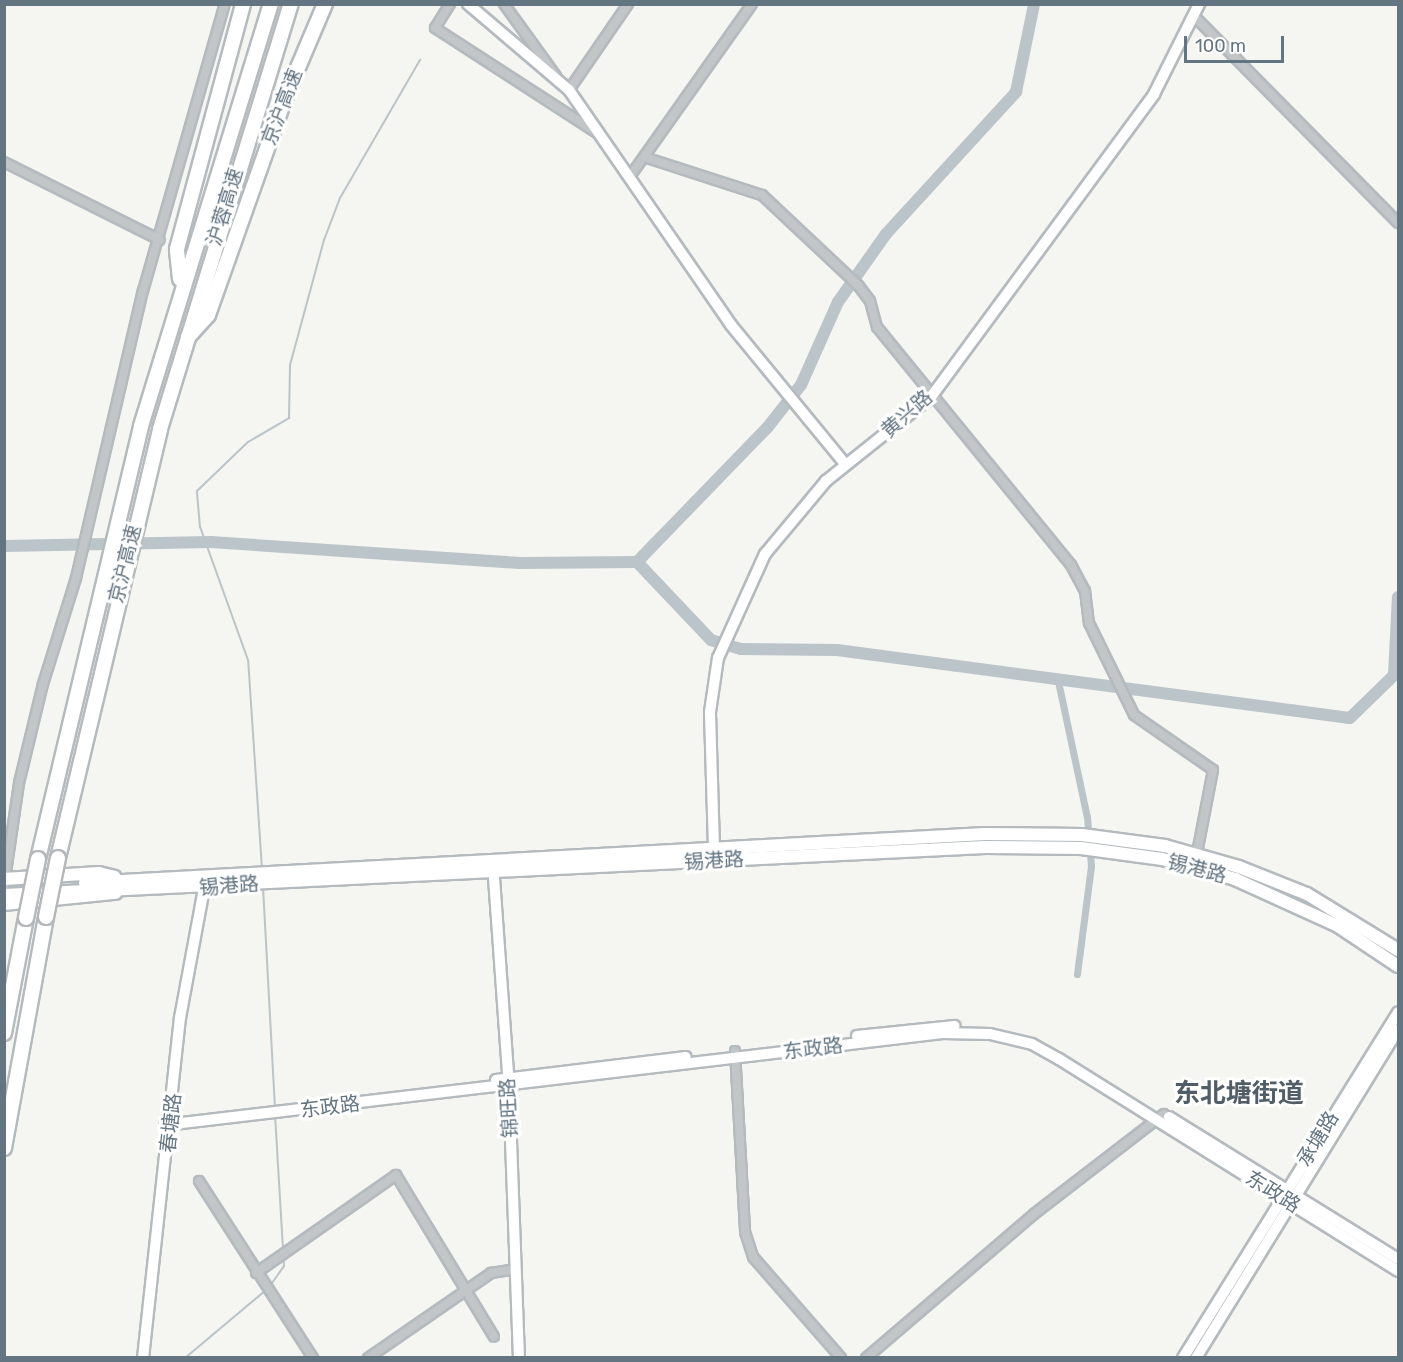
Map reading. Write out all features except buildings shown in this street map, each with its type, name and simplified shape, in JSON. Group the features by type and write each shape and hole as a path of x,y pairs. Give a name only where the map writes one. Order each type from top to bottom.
{"highway":[{"name":"京沪高速","path":"4,1033 38,859 102,576 181,286 177,249 243,4"},
{"name":"沪蓉高速","path":"181,286 271,4"},
{"name":"沪蓉高速","path":"185,341 291,4"},
{"name":"京沪高速","path":"4,1148 58,858 122,576 185,341 208,315 264,153 325,4"}],"main road":[{"name":"锡港路","path":"4,895 122,885 493,866 985,847 1082,841"},
{"name":"锡港路","path":"493,866 714,848 1096,842 1197,853 1306,894 1398,950"},
{"name":"锡港路","path":"1096,842 1235,879 1338,926 1398,966"},
{"path":"5,883 99,873 122,885"},
{"name":"锡港路","path":"122,885 201,889 263,878"},
{"path":"4,904 98,899 122,885"}],"street":[{"path":"5,883 19,783 79,560 160,240 225,4"},
{"path":"450,4 435,28 602,136"},
{"path":"468,4 556,76 569,90 632,175 731,325 846,465"},
{"path":"504,4 556,76"},
{"path":"569,90 628,4"},
{"path":"632,175 752,4"},
{"name":"黄兴路","path":"714,848 710,712 718,658 786,522 846,465 931,397 1128,130 1195,17 1199,4"},
{"path":"1195,17 1398,223"},
{"path":"644,157 762,195 858,285 870,301 877,327 931,397 1071,565 1085,591 1089,623 1119,682 1128,706 1213,770 1197,853"},
{"path":"4,162 160,240"},
{"name":"锦旺路","path":"493,866 509,1082 519,1358"},
{"name":"春塘路","path":"142,1358 169,1122 174,1017 201,889"},
{"name":"承塘路","path":"1196,1358 1398,1013"},
{"name":"承塘路","path":"1184,1358 1398,1030"},
{"name":"东政路","path":"169,1122 735,1055 943,1033 990,1034 1032,1044 1161,1116 1398,1271"},
{"path":"735,1055 744,1232 753,1257 841,1358"},
{"path":"866,1358 1034,1214 1161,1116"},
{"name":"春塘路","path":"136,1358 169,1122"},
{"path":"256,1273 396,1175 494,1337"},
{"path":"199,1181 270,1295 313,1358"},
{"name":"东政路","path":"1289,1198 1398,1259"},
{"path":"368,1358 491,1273 515,1269"}],"waterway":[{"path":"637,562 767,428 801,385 838,302 886,234 1016,92 1034,4"},
{"path":"262,869 248,660 200,527 197,491 248,442 289,418 290,365 324,240 340,198 420,60"},
{"path":"4,546 211,542 520,563 637,562 711,640 741,649 837,650 1350,718 1394,675 1398,597"},
{"path":"1058,681 1087,817 1091,866 1077,974"},
{"path":"263,887 275,1109"},
{"path":"270,1286 284,1266 275,1114"},
{"path":"185,1358 266,1290"}],"district":[{"name":"东北塘街道","path":"1239,1094"}]}
